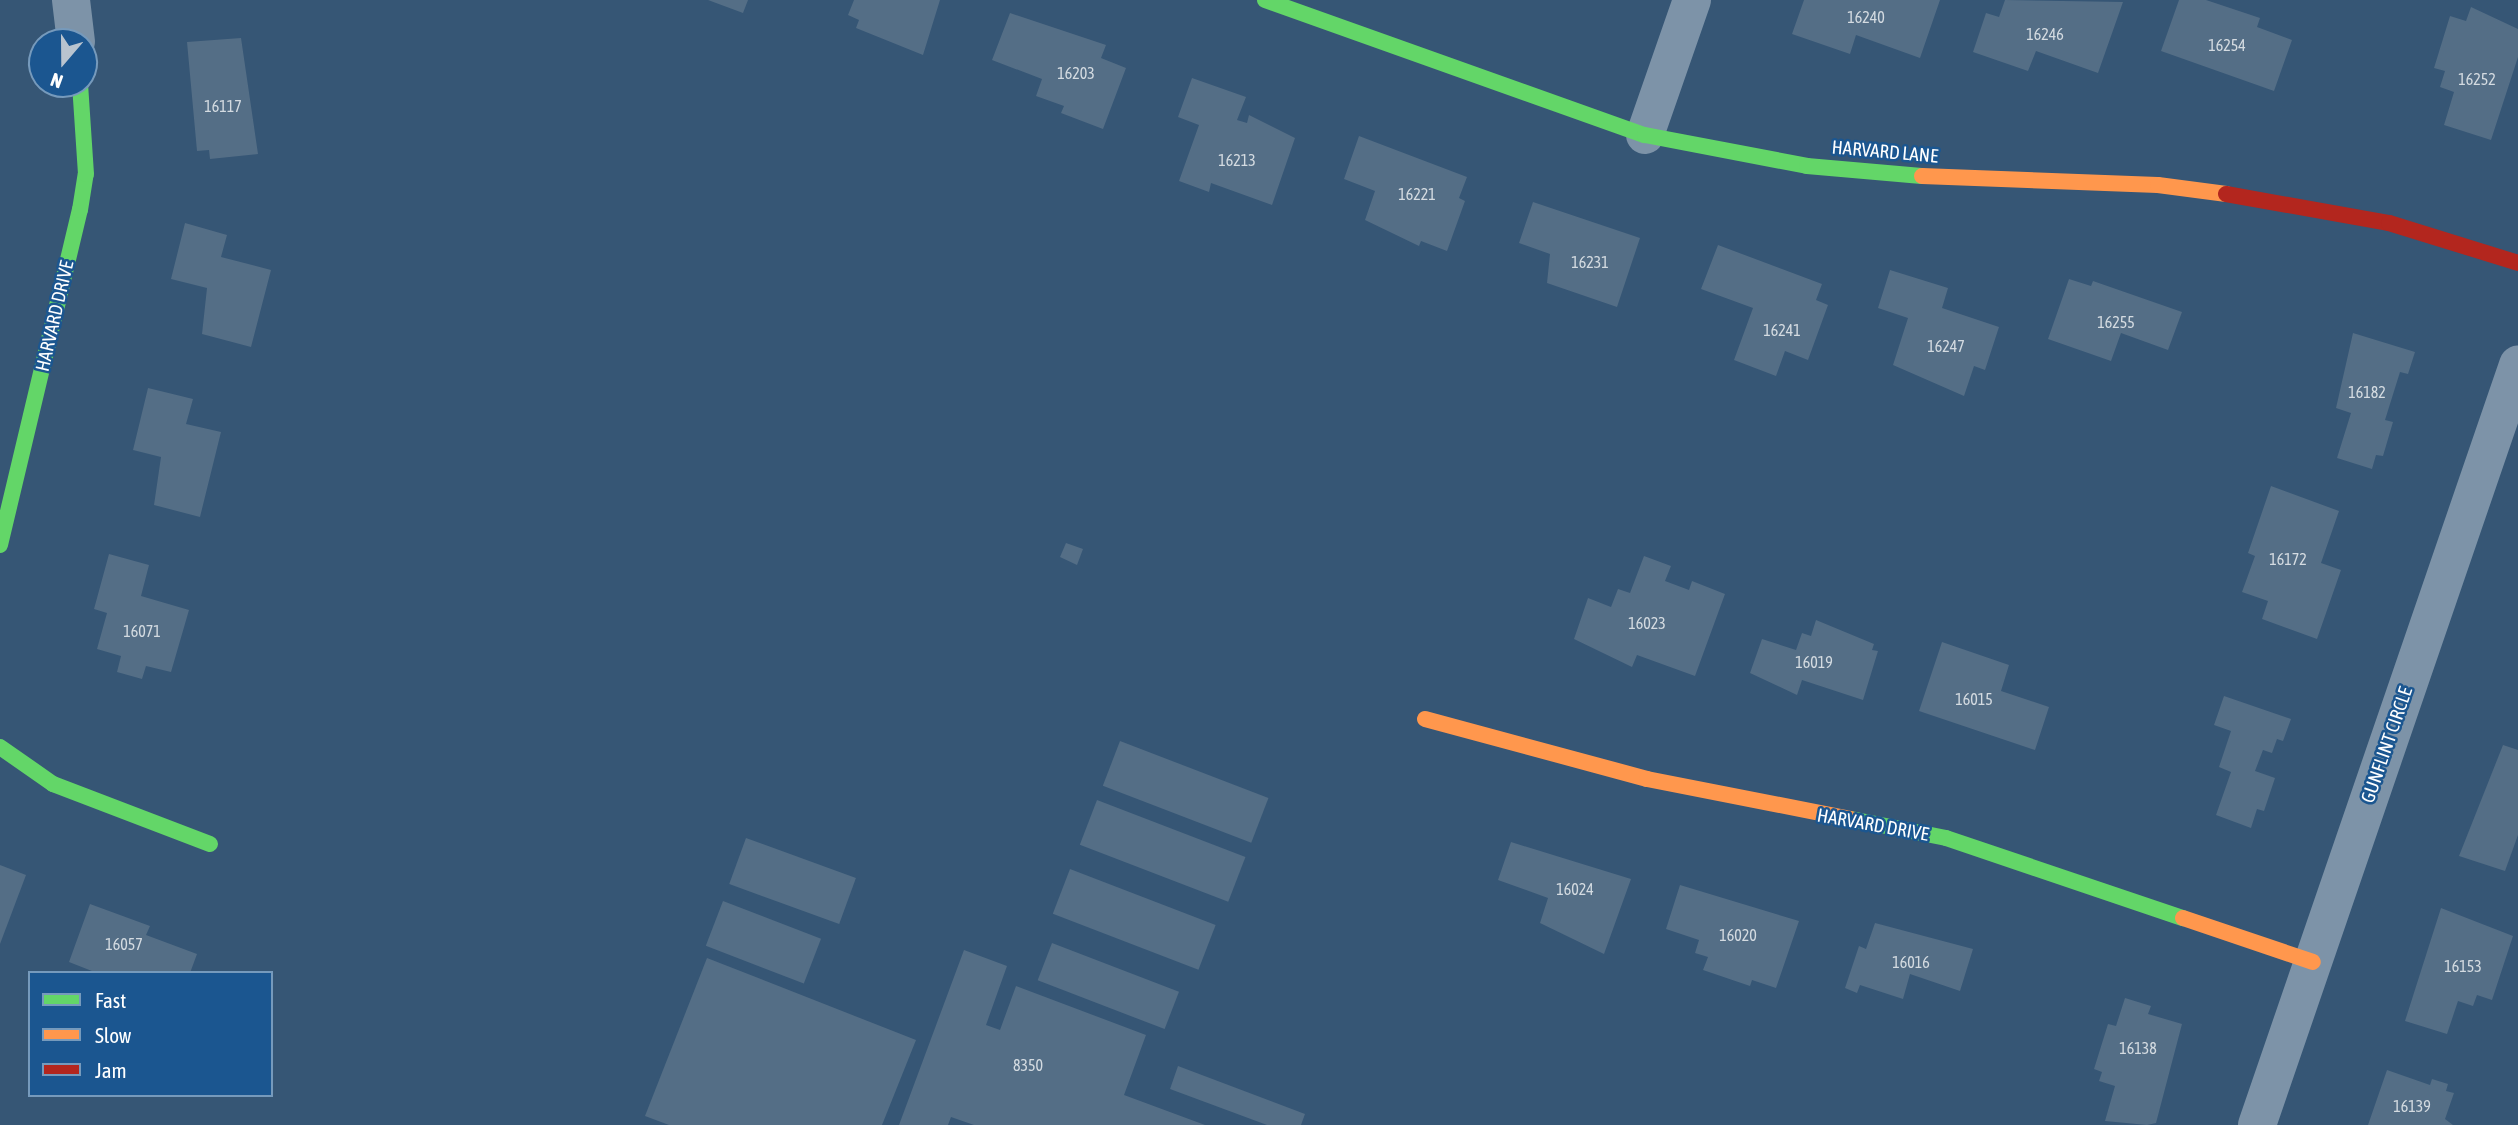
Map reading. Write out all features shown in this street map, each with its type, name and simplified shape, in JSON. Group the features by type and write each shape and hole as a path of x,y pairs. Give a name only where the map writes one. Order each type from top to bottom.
{"street":[{"path":"71,0 74,28"},
{"name":"HARVARD LANE","path":"1265,0 1645,135 1876,174 2158,185 2274,200 2389,223 2518,263"},
{"path":"1645,135 1692,0"},
{"name":"HARVARD DRIVE","path":"0,545 7,487 86,174 81,98"},
{"name":"GUNFLINT CIRCLE","path":"2257,1125 2518,365"},
{"name":"HARVARD DRIVE","path":"1424,719 1661,782 1946,838 2313,962"},
{"path":"0,747 53,784 211,844"}],"building":[{"path":"708,0 748,0 743,13"},
{"path":"854,0 940,0 923,55 856,28 859,20 848,15"},
{"path":"1804,0 1940,0 1920,58 1856,35 1850,54 1792,34"},
{"path":"2005,0 2123,2 2098,73 2036,51 2028,71 1973,52 1986,13 1999,17"},
{"path":"2179,0 2206,0 2260,18 2257,27 2292,40 2274,91 2161,51"},
{"path":"2471,7 2518,29 2518,57 2491,140 2444,125 2454,92 2440,87 2445,71 2434,68 2450,16 2466,21"},
{"path":"1010,13 1106,45 1101,58 1126,68 1103,129 1061,113 1064,106 1036,96 1042,79 992,60"},
{"path":"241,38 258,154 210,159 209,150 197,151 187,42"},
{"path":"1192,78 1246,97 1237,120 1247,123 1249,115 1295,138 1272,205 1211,183 1209,192 1179,181 1199,125 1178,117"},
{"path":"1359,136 1467,177 1459,198 1465,201 1447,251 1421,241 1419,246 1365,220 1375,191 1344,179"},
{"path":"1533,202 1640,238 1617,307 1547,283 1550,254 1519,243"},
{"path":"185,223 227,235 221,257 271,270 251,347 202,334 207,288 171,279"},
{"path":"1718,245 1822,284 1816,300 1828,305 1808,360 1785,351 1776,376 1734,360 1753,308 1701,289"},
{"path":"1890,270 1948,288 1942,308 1999,327 1985,370 1974,366 1964,396 1893,365 1908,318 1878,308"},
{"path":"2069,279 2091,286 2093,281 2182,312 2168,350 2121,333 2111,361 2048,339"},
{"path":"2353,333 2415,352 2408,374 2400,372 2385,420 2393,422 2383,456 2376,455 2372,469 2337,458 2351,413 2336,408"},
{"path":"148,388 193,399 186,424 221,432 200,517 154,505 161,457 133,450"},
{"path":"2271,486 2339,511 2321,563 2341,570 2317,639 2262,619 2268,601 2242,592 2255,556 2248,553"},
{"path":"1066,543 1083,549 1077,565 1060,557"},
{"path":"109,554 149,565 141,596 189,610 171,672 146,666 142,679 117,672 121,656 97,649 107,613 94,609"},
{"path":"1644,556 1671,566 1665,581 1689,590 1692,581 1725,594 1695,676 1637,655 1632,667 1574,639 1588,598 1611,607 1618,589 1630,593"},
{"path":"1816,620 1874,644 1872,650 1878,651 1863,700 1802,680 1797,695 1750,673 1762,639 1796,650 1802,633 1811,636"},
{"path":"1942,642 2009,665 2001,691 2049,707 2035,750 1919,711"},
{"path":"2224,696 2291,719 2283,741 2277,739 2272,753 2263,750 2255,771 2275,778 2264,811 2257,809 2251,828 2216,815 2231,772 2219,767 2231,731 2214,725"},
{"path":"1120,741 1268,798 1251,843 1103,786"},
{"path":"2503,745 2518,750 2518,835 2505,871 2459,856"},
{"path":"1097,800 1245,857 1228,902 1080,845"},
{"path":"746,838 856,878 839,924 729,884"},
{"path":"1511,842 1631,879 1604,954 1540,923 1548,898 1498,880"},
{"path":"0,865 26,875 0,944"},
{"path":"1070,869 1216,925 1198,970 1053,914"},
{"path":"1680,885 1799,921 1776,988 1752,980 1750,986 1703,970 1708,957 1695,953 1699,940 1666,929"},
{"path":"723,901 821,939 804,983 706,946"},
{"path":"90,904 150,926 146,935 197,954 191,971 92,971 69,962"},
{"path":"2441,908 2513,936 2492,1000 2477,995 2473,1006 2458,1001 2447,1034 2405,1021"},
{"path":"1875,923 1973,949 1960,991 1910,974 1903,999 1860,985 1857,993 1845,988 1859,946 1866,949"},
{"path":"1052,943 1179,992 1165,1029 1038,980"},
{"path":"964,950 1007,966 986,1025 1000,1030 1016,986 1146,1035 1124,1095 1205,1125 974,1125 951,1117 948,1125 899,1125"},
{"path":"707,958 916,1040 882,1125 669,1125 645,1116"},
{"path":"2125,998 2151,1006 2148,1014 2182,1024 2156,1123 2147,1125 2105,1121 2115,1086 2099,1081 2102,1072 2094,1069 2108,1024 2116,1026"},
{"path":"1178,1066 1305,1114 1301,1125 1267,1125 1170,1089"},
{"path":"2387,1070 2430,1085 2432,1079 2448,1084 2446,1091 2454,1093 2445,1119 2453,1125 2368,1125"}],"traffic: fast":[{"path":"1265,0 1645,135 1807,166 1922,176"},
{"path":"0,545 80,210 86,174 81,98"},
{"path":"0,747 53,784 210,844"},
{"path":"1851,819 1946,838 2183,918"}],"traffic: slow":[{"path":"1922,176 2158,185 2226,194"},
{"path":"1425,719 1647,779 1851,819"},
{"path":"2183,918 2313,962"}],"traffic: jam":[{"path":"2226,194 2389,223 2518,263"}]}
